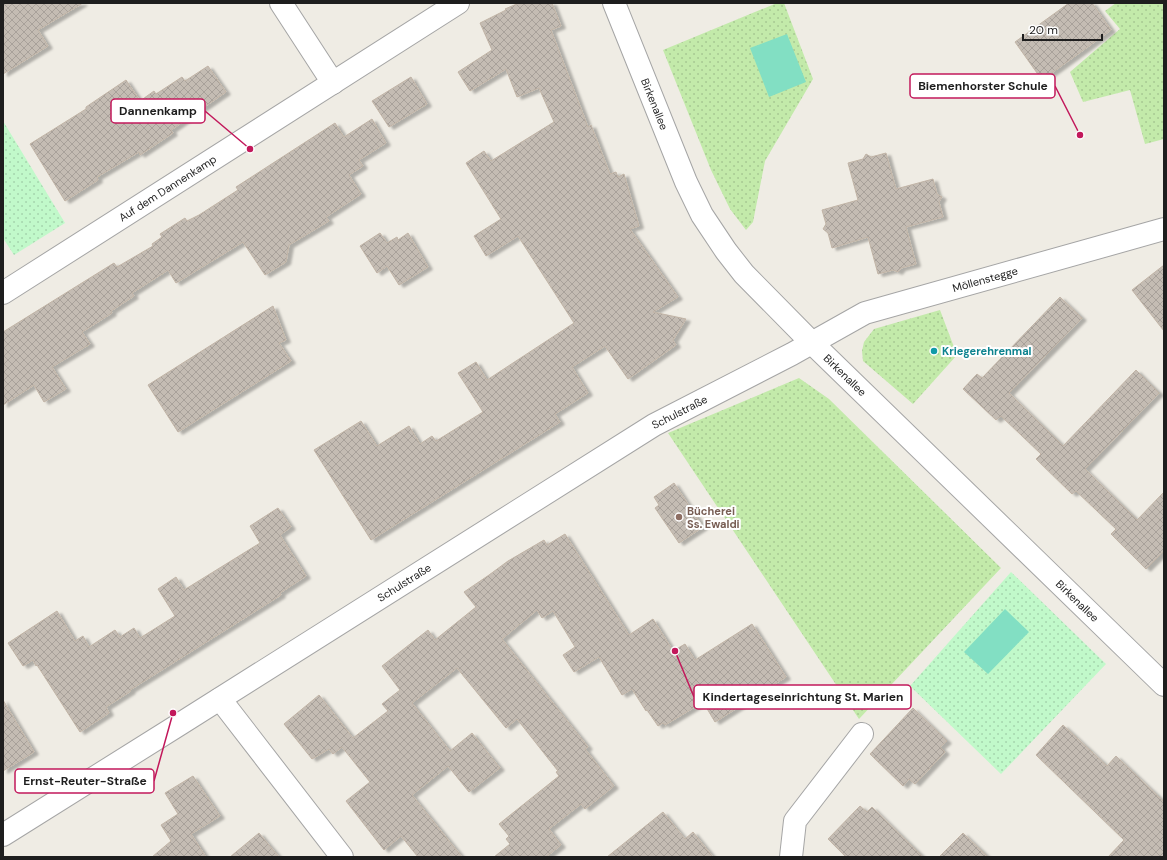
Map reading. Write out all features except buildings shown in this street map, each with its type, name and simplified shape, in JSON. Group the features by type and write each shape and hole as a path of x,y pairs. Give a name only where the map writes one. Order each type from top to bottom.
{"street":[{"path":"281,3 333,83"},
{"name":"Auf dem Dannenkamp","path":"3,293 458,3"},
{"name":"Birkenallee","path":"614,3 686,182 702,215 726,251 744,274 812,343 1164,685"},
{"name":"Möllenstegge","path":"812,343 865,313 1164,229"},
{"name":"Schulstraße","path":"3,835 654,425 812,343"},
{"path":"220,699 342,857"},
{"path":"791,857 795,821 862,734"}],"green space":[{"path":"777,3 784,3 813,79 765,161 753,222 746,230 730,209 711,170 663,50"},
{"path":"1116,3 1164,3 1164,139 1145,144 1130,90 1083,102 1070,72 1120,29 1105,11"},
{"path":"787,34 806,82 769,97 750,48"},
{"path":"3,121 65,223 14,255 3,238"},
{"path":"940,310 957,355 913,404 863,361 862,351 864,342 874,329"},
{"path":"799,378 829,399 1001,568 859,719 668,433"},
{"path":"1011,572 1106,664 1001,774 910,686"},
{"path":"1005,609 1029,632 988,674 964,652"}],"place":[{"name":"Biemenhorster Schule","path":"1080,135"},
{"name":"Dannenkamp","path":"250,149"},
{"name":"Kriegerehrenmal","path":"934,351"},
{"name":"Bücherei Ss. Ewaldi","path":"679,517"},
{"name":"Kindertageseinrichtung St. Marien","path":"675,651"},
{"name":"Ernst-Reuter-Straße","path":"173,713"}]}
